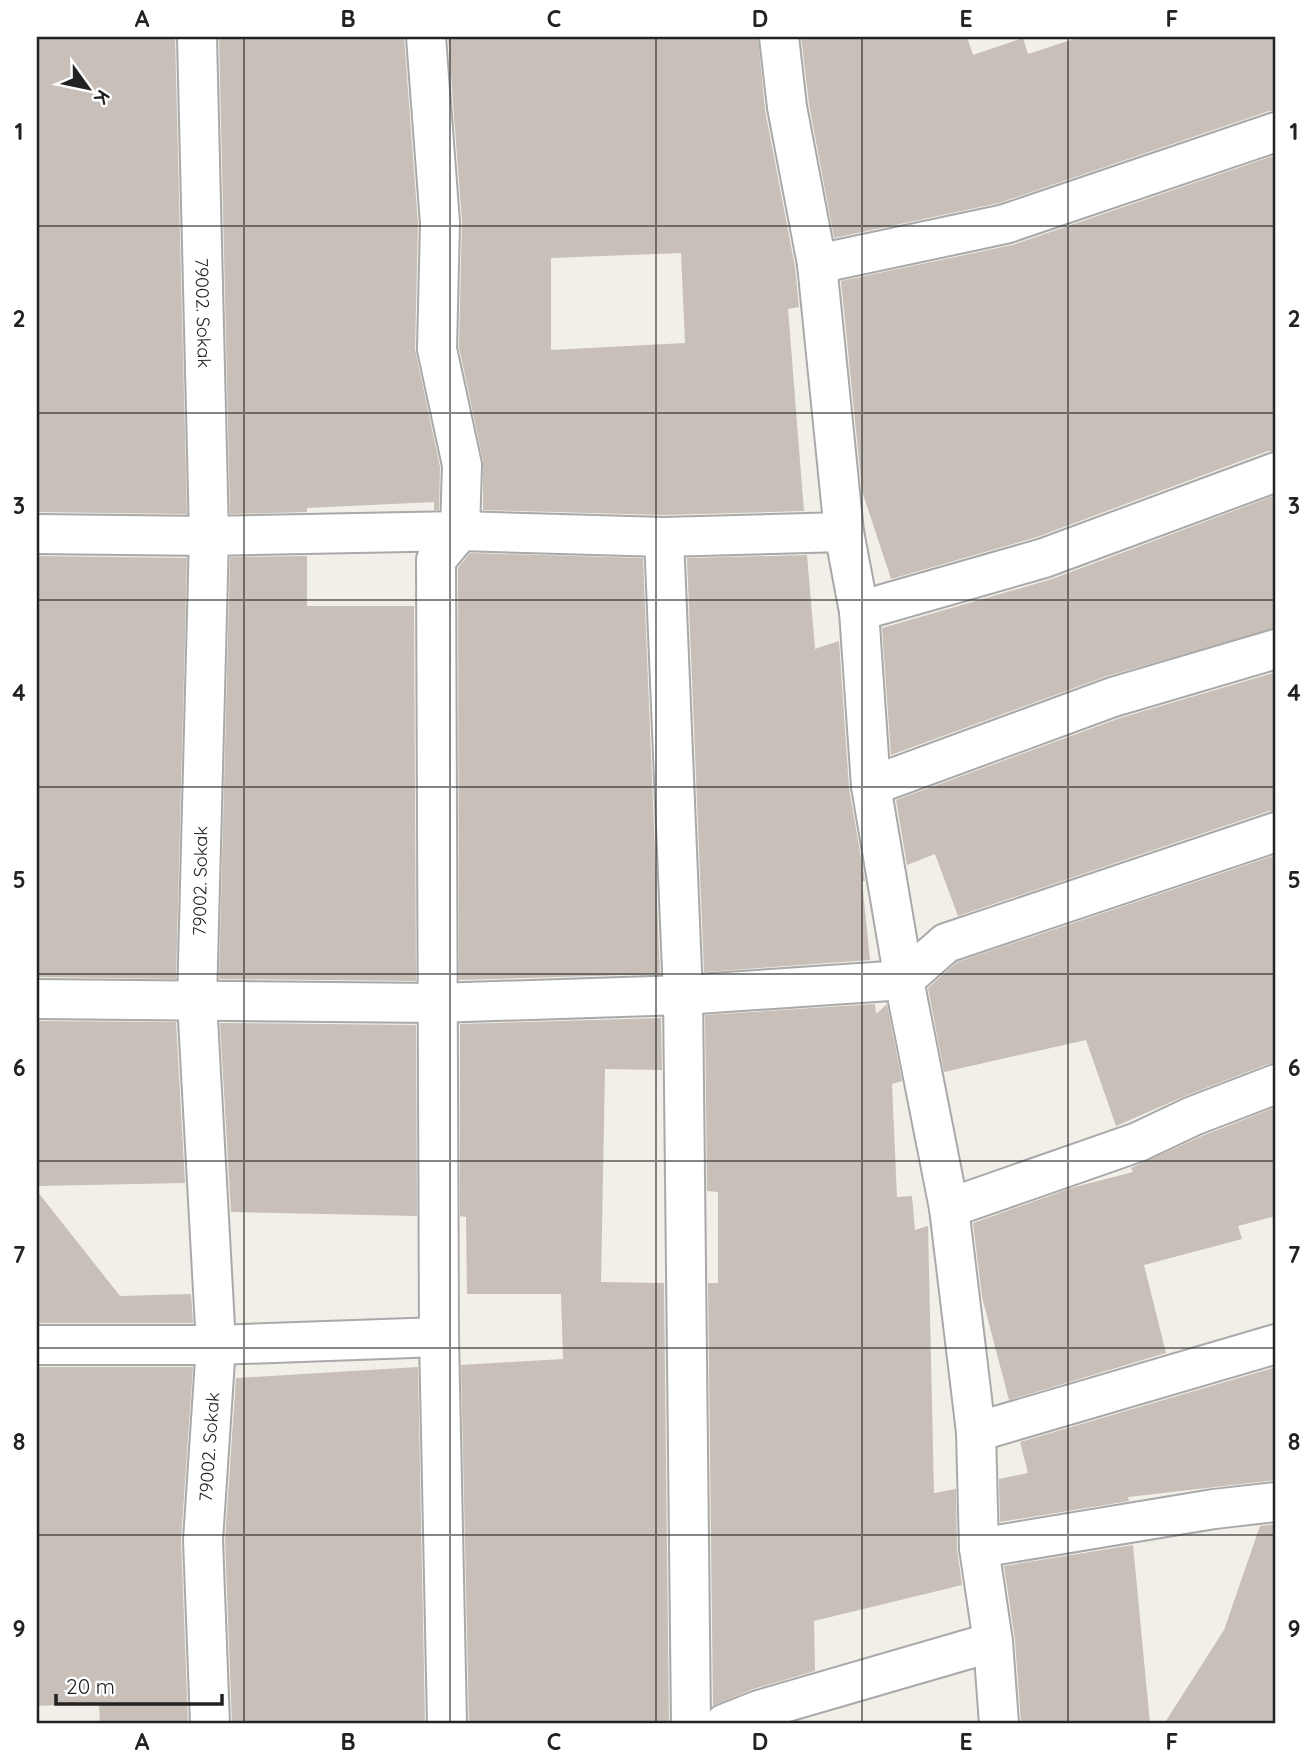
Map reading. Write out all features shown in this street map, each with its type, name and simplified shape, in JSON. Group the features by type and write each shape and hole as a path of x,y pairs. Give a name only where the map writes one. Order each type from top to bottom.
{"street":[{"name":"79002. Sokak","path":"197,37 209,536 197,1001 216,1345 203,1540 210,1724"},
{"path":"426,37 440,223 438,348 462,465 460,531 436,560 439,1337 447,1724"},
{"path":"779,37 787,107 817,264 844,532 859,611 871,786 904,980 950,1208 976,1432 979,1549 993,1642 999,1724"},
{"path":"817,264 1005,225 1276,132"},
{"path":"859,611 1044,558 1276,472"},
{"path":"37,534 209,536 460,531 664,537 844,532"},
{"path":"664,537 683,995 691,1724"},
{"path":"871,786 1113,697 1276,649"},
{"path":"37,999 436,1003 683,995 904,980 946,943 1276,832"},
{"path":"950,1208 1138,1142 1193,1116 1276,1084"},
{"path":"37,1345 216,1345 439,1337"},
{"path":"976,1432 1276,1344"},
{"path":"979,1549 1214,1509 1276,1502"},
{"path":"724,1724 759,1710 993,1642"}],"building":[{"path":"37,37 175,37 187,514 37,512"},
{"path":"219,37 404,37 418,224 415,349 440,467 439,510 434,510 434,502 307,508 307,512 230,514"},
{"path":"448,37 758,37 765,110 795,267 799,307 788,309 804,511 664,515 483,510 483,461 459,347 462,221","holes":["681,253 685,343 551,350 551,258"]},
{"path":"801,37 967,37 973,55 1023,38 1028,54 1080,37 1276,37 1276,111 1269,111 999,203 834,238 809,104"},
{"path":"1276,155 1276,451 1268,451 1037,537 891,579 862,491 841,281 1012,245"},
{"path":"1276,495 1276,628 1107,676 891,755 882,628 1052,579"},
{"path":"470,553 643,558 660,974 459,980 458,568"},
{"path":"807,555 815,649 839,641 849,788 865,881 862,881 870,960 704,972 687,558"},
{"path":"37,556 187,558 176,979 37,977"},
{"path":"307,556 307,606 414,606 416,981 219,979 230,557"},
{"path":"1276,672 1276,811 1269,811 958,916 935,854 907,865 896,800 1120,718"},
{"path":"1276,855 1276,1063 1185,1096 1116,1126 1086,1040 944,1072 928,988 957,962"},
{"path":"875,1004 876,1014 887,1004 902,1081 892,1084 897,1197 912,1196 915,1230 928,1226 934,1493 956,1489 957,1549 962,1585 814,1621 815,1671 753,1689 713,1706 708,1283 718,1283 718,1192 707,1191 705,1015"},
{"path":"661,1018 662,1070 605,1069 601,1282 664,1283 669,1724 469,1724 461,1365 563,1359 561,1294 467,1294 466,1217 460,1216 460,1024"},
{"path":"37,1021 176,1022 185,1183 37,1186"},
{"path":"220,1023 416,1025 417,1216 231,1212"},
{"path":"1276,1107 1276,1216 1238,1226 1242,1239 1144,1265 1166,1353 1009,1400 982,1297 973,1223 1071,1188 1133,1172 1131,1168"},
{"path":"37,1191 120,1296 191,1294 193,1323 37,1323"},
{"path":"37,1367 193,1367 181,1539 188,1724 100,1724 99,1703 37,1706"},
{"path":"418,1367 425,1724 232,1724 225,1540 236,1378"},
{"path":"1276,1367 1276,1480 1128,1497 1129,1501 1000,1522 999,1479 1028,1473 1020,1442"},
{"path":"1276,1524 1276,1724 1164,1724 1224,1630 1260,1526"},
{"path":"1133,1545 1150,1724 1021,1724 1015,1640 1004,1566"}]}
